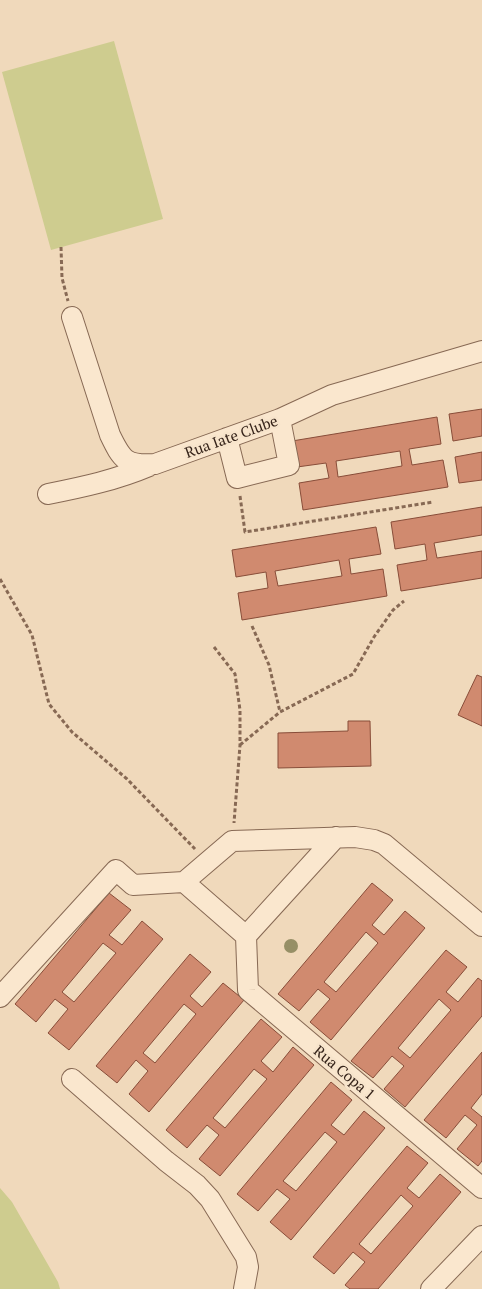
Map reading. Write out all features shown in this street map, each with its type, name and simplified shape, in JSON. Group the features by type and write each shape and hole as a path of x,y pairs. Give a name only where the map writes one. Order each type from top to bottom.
{"street":[{"name":"Rua Iate Clube","path":"72,317 110,435 118,453 132,464 140,465 155,464 280,419 332,395 482,352"},
{"path":"227,438 237,478 289,464 280,419"},
{"path":"48,494 91,486 123,477 155,464"},
{"path":"184,882 246,936 336,837"},
{"path":"0,997 116,870 133,885 184,882 232,841 336,837 374,840 384,844 482,926"},
{"name":"Rua Copa 1","path":"246,936 248,990 482,1188"},
{"path":"72,1080 166,1161 197,1185 210,1199 246,1257 248,1268 244,1289"},
{"path":"432,1289 482,1236"}],"path":[{"path":"61,247 62,278 72,317"},
{"path":"237,478 246,532 433,502"},
{"path":"0,579 32,635 49,704 72,732 128,779 208,862"},
{"path":"240,746 280,712 352,674 393,610 404,601"},
{"path":"252,626 269,665 280,712"},
{"path":"214,647 235,674 240,710 240,746 232,841"}],"shaded area":[{"path":"114,41 163,219 51,250 2,72"},
{"path":"0,1188 12,1202 58,1282 60,1289 0,1289"}],"building":[{"path":"482,409 482,436 453,441 449,414"},
{"path":"437,417 441,444 409,449 412,465 443,460 448,487 303,510 299,483 329,478 326,463 297,467 292,441","holes":["400,451 402,466 338,477 336,461"]},
{"path":"482,452 482,480 459,483 455,457"},
{"path":"482,507 482,535 434,543 437,558 482,551 482,578 401,591 397,565 427,560 425,544 395,549 391,522"},
{"path":"376,527 381,554 349,559 351,574 383,569 387,596 242,620 238,593 268,588 266,572 236,577 232,550","holes":["339,560 342,576 278,586 275,571"]},
{"path":"477,675 482,677 482,726 458,715"},
{"path":"348,721 370,721 371,766 278,768 278,733 348,731"},
{"path":"372,883 393,900 372,925 384,935 405,911 425,928 331,1040 310,1022 330,999 318,989 299,1011 278,994","holes":["366,932 378,943 336,992 324,982"]},
{"path":"109,893 131,910 109,935 122,945 142,921 163,939 69,1050 48,1033 68,1009 55,999 36,1022 15,1004","holes":["103,943 116,953 74,1002 62,992"]},
{"path":"446,950 467,967 446,992 458,1002 478,978 482,981 482,1016 405,1107 384,1089 404,1066 392,1056 373,1078 351,1061","holes":["439,999 451,1010 410,1058 398,1048"]},
{"path":"190,954 211,972 190,996 202,1007 223,983 244,1000 149,1112 129,1094 148,1071 136,1060 117,1083 96,1066","holes":["184,1004 196,1014 155,1063 143,1053"]},
{"path":"261,1019 282,1037 261,1061 273,1072 293,1047 314,1065 220,1176 199,1159 219,1135 207,1125 187,1148 166,1130","holes":["254,1069 267,1079 225,1128 213,1118"]},
{"path":"482,1052 482,1094 471,1108 482,1117 482,1161 478,1166 457,1149 477,1125 465,1115 446,1138 424,1120"},
{"path":"331,1082 352,1100 331,1125 344,1135 364,1111 385,1128 291,1240 270,1222 290,1199 277,1189 258,1211 237,1194","holes":["325,1132 337,1142 296,1191 283,1181"]},
{"path":"407,1146 428,1163 407,1188 419,1198 440,1174 461,1192 378,1289 350,1289 345,1285 365,1262 353,1252 334,1274 313,1257","holes":["401,1195 413,1206 371,1254 359,1244"]}]}
